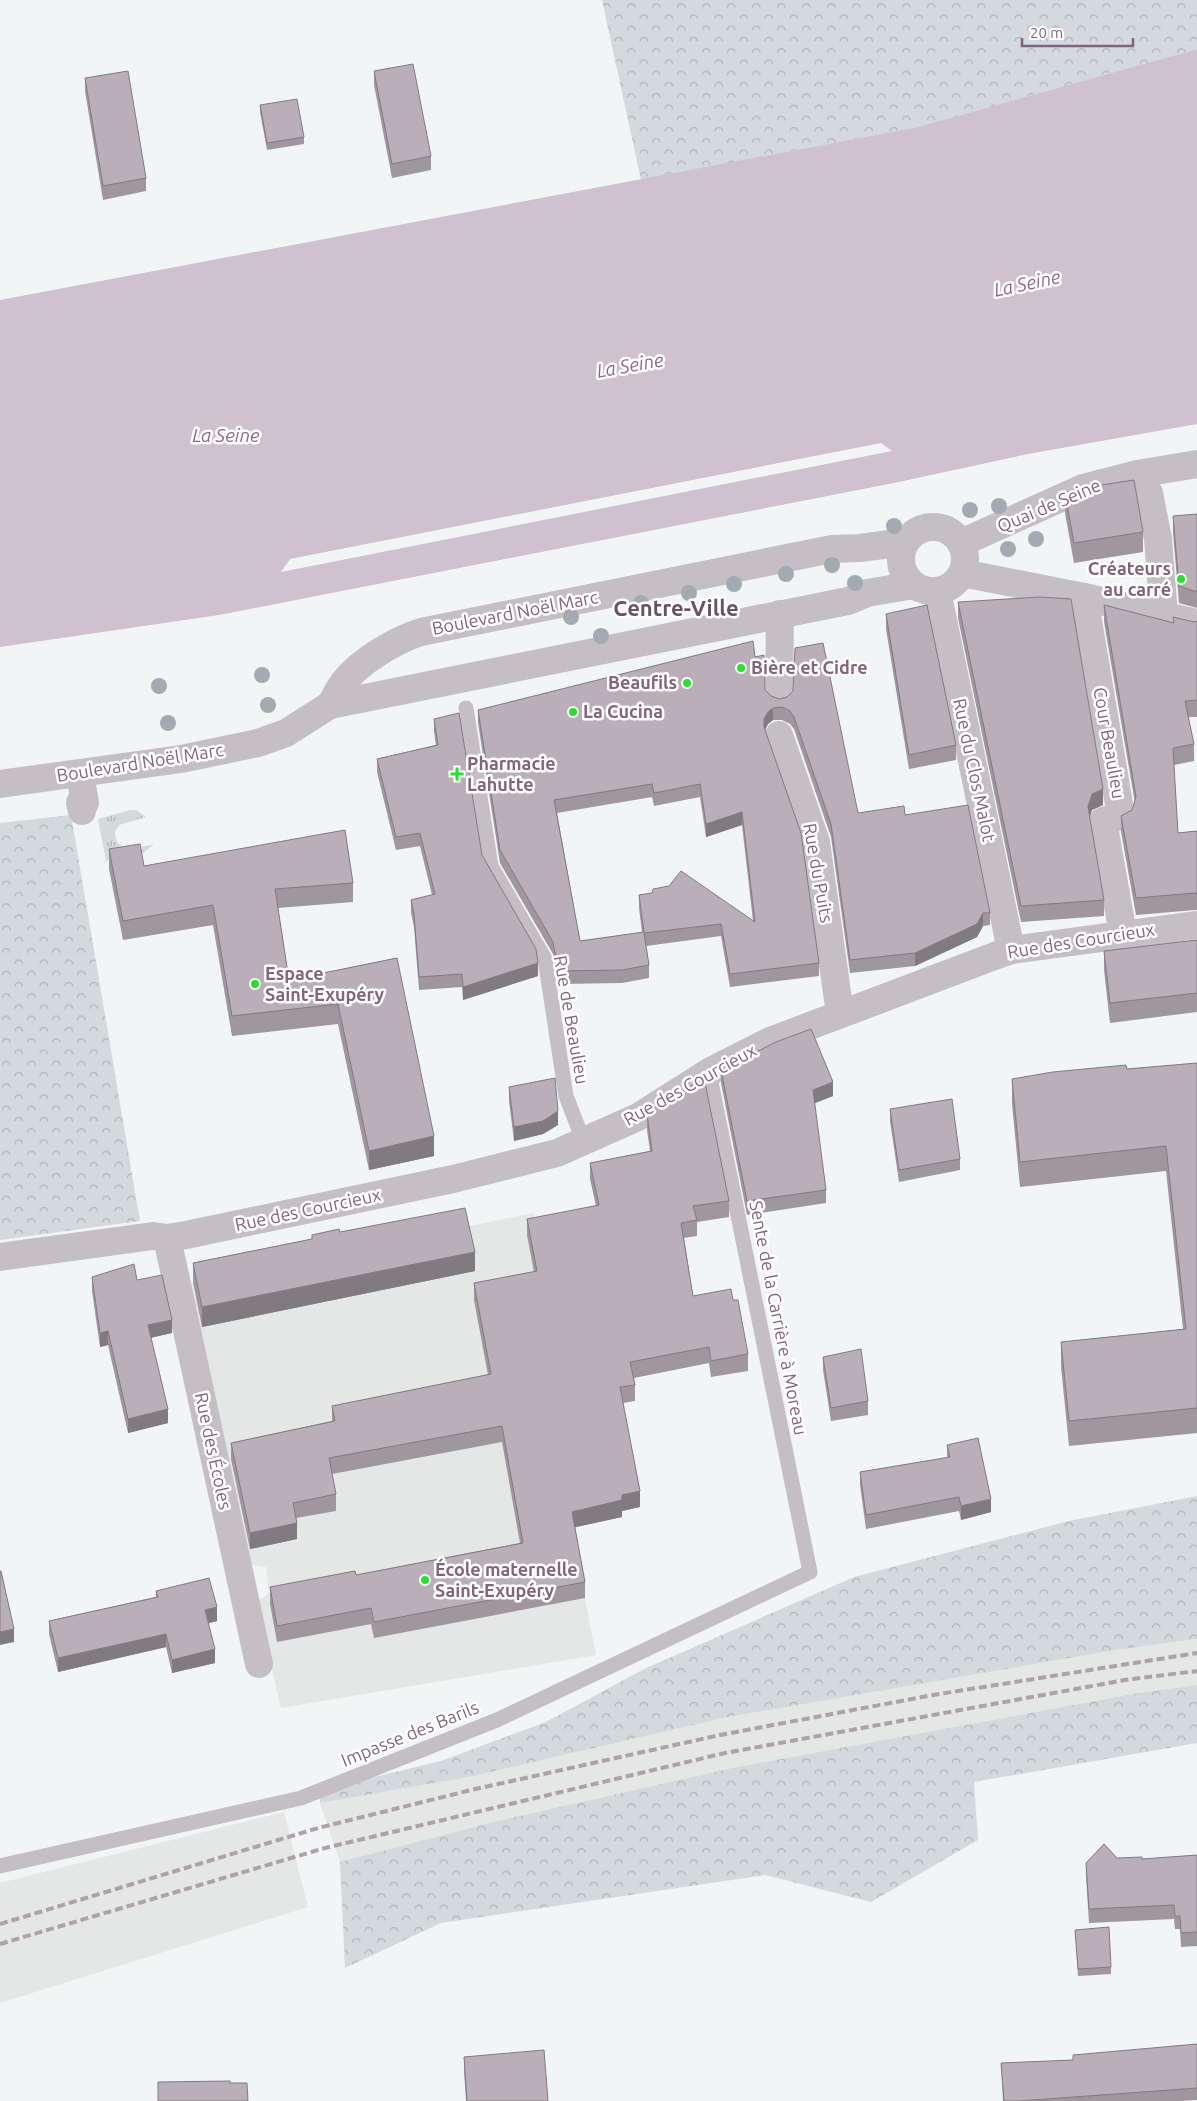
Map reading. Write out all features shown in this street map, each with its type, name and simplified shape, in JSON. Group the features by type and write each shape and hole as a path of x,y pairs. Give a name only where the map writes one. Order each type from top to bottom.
{"street":[{"name":"Quai de Seine","path":"961,543 1076,490 1132,489 1197,464"},
{"path":"1132,489 1158,539 1164,615"},
{"path":"938,527 955,536 961,543 965,558 962,573 947,588 926,588 908,580 900,558 905,542 919,529 938,527"},
{"name":"Boulevard Noël Marc","path":"330,706 344,682 368,662 398,641 421,632 832,549 860,548 905,542"},
{"path":"962,573 1084,597 1197,623"},
{"name":"Boulevard Noël Marc","path":"0,784 195,756 258,743 286,734 330,706 848,601 867,593 926,588"},
{"name":"Rue du Clos Malot","path":"926,588 1011,950"},
{"name":"Cour Beaulieu","path":"1084,597 1121,816 1103,820 1123,934"},
{"path":"779,696 780,614"},
{"name":"Rue du Puits","path":"779,735 816,842 840,1014"},
{"path":"80,774 85,803 80,803 82,810"},
{"name":"Rue des Courcieux","path":"0,1257 153,1236 167,1238 453,1179 557,1153 638,1117 709,1072 770,1041 1011,950 1197,925"},
{"name":"Rue des Écoles","path":"167,1238 260,1664"}],"lane":[{"name":"Rue de Beaulieu","path":"466,708 491,866 545,959 566,1096 583,1140"},
{"name":"Sente de la Carrière à Moreau","path":"709,1072 810,1572"},
{"name":"Impasse des Barils","path":"0,1866 301,1798 497,1720 810,1572"}],"shaded area":[{"path":"533,1213 539,1233 557,1454 596,1655 281,1708 256,1603 269,1593 266,1567 249,1564 190,1283"},
{"path":"1197,1639 1197,1685 1138,1693 732,1768 493,1822 340,1862 320,1803 469,1777 728,1717 1116,1650"},
{"path":"284,1812 308,1907 0,2003 0,1883"}],"green space":[{"path":"602,0 1197,0 1197,49 918,127 641,180"},
{"path":"136,810 146,817 119,825 115,831 119,844 123,847 135,848 154,844 142,854 106,861 98,819"},
{"path":"71,815 140,1221 0,1240 0,823"},
{"path":"1197,1496 1197,1639 1116,1650 728,1717 469,1777 320,1803 320,1790 441,1761 546,1722 644,1669 854,1577 1069,1521"},
{"path":"1197,1685 1197,1743 974,1782 978,1840 871,1902 765,1875 441,1923 345,1968 340,1862 493,1822 732,1768 1138,1693"}],"water":[{"name":"La Seine","path":"1197,49 1197,424 1028,454 894,483 219,615 0,647 0,300 918,127"}],"pier":[{"path":"881,443 892,451 281,572 290,559"}],"building":[{"path":"413,64 431,156 392,164 374,71"},
{"path":"128,71 146,178 103,186 85,78"},
{"path":"297,99 304,137 267,143 260,105"},
{"path":"1134,480 1143,532 1074,543 1065,493 1075,489"},
{"path":"1197,514 1197,592 1179,586 1173,516"},
{"path":"1040,597 1071,599 1103,789 1092,794 1088,807 1104,900 1021,906 958,602"},
{"path":"927,605 956,745 909,755 886,614"},
{"path":"1104,605 1174,623 1173,617 1197,621 1197,700 1185,701 1194,744 1173,748 1178,833 1197,831 1197,894 1136,898 1121,816 1132,810 1136,797"},
{"path":"753,641 755,657 764,655 765,690 771,696 779,699 787,697 793,691 795,648 823,643 858,813 904,806 905,815 968,805 990,913 983,913 977,924 915,953 850,960 831,824 794,717 790,711 782,707 773,708 764,719 764,727 801,833 819,963 730,974 721,924 644,933 649,965 622,970 560,971 559,957 556,958 553,942 500,850 478,710","holes":["652,784 654,793 700,784 706,824 742,812 755,922 681,871 669,886 653,889 652,893 639,895 644,932 580,941 554,800"]},
{"path":"459,713 482,855 536,949 538,963 463,987 462,974 419,977 414,914 411,900 435,894 420,833 396,837 377,759 438,745 434,719"},
{"path":"345,830 353,883 275,889 289,980 397,958 434,1136 369,1151 338,1004 232,1016 213,905 123,921 109,849 140,844 144,866"},
{"path":"1197,940 1197,993 1110,1003 1104,951"},
{"path":"811,1029 833,1082 813,1090 826,1190 747,1201 721,1070 776,1042"},
{"path":"1197,1063 1197,1408 1069,1421 1061,1342 1186,1329 1166,1146 1020,1162 1012,1079 1053,1072 1126,1065 1127,1069"},
{"path":"555,1078 558,1111 543,1121 514,1127 509,1087"},
{"path":"704,1078 729,1201 693,1206 697,1220 681,1223 693,1296 731,1289 733,1300 738,1300 748,1354 711,1361 709,1347 630,1362 635,1385 620,1387 640,1491 622,1495 622,1500 572,1512 585,1582 374,1622 371,1608 277,1626 270,1587 355,1571 356,1575 523,1543 502,1426 329,1458 336,1494 293,1503 297,1523 250,1533 231,1443 335,1421 332,1406 491,1374 474,1283 537,1271 527,1219 599,1205 590,1163 652,1151 647,1113"},
{"path":"952,1099 960,1159 899,1170 890,1109"},
{"path":"465,1208 475,1252 202,1307 193,1263 312,1239 312,1235 339,1229 340,1232"},
{"path":"134,1264 137,1280 162,1275 172,1320 148,1325 168,1409 128,1419 108,1331 100,1333 92,1277"},
{"path":"861,1349 868,1401 831,1408 823,1357"},
{"path":"978,1438 991,1499 961,1506 959,1497 866,1515 860,1472 950,1457 947,1445"},
{"path":"0,1571 14,1629 0,1632"},
{"path":"209,1578 217,1607 205,1610 215,1649 172,1660 166,1634 58,1658 49,1621 158,1597 156,1591"},
{"path":"1104,1844 1117,1858 1142,1857 1142,1859 1197,1855 1197,1932 1181,1933 1180,1916 1175,1916 1174,1905 1089,1909 1086,1863"},
{"path":"1109,1927 1111,1967 1078,1969 1075,1930"},
{"path":"1197,2044 1197,2088 1004,2101 1001,2063 1073,2060 1073,2055"},
{"path":"544,2050 548,2101 467,2101 464,2057"},
{"path":"230,2081 230,2083 247,2083 248,2101 158,2101 158,2082"}],"railway":[{"path":"0,1924 318,1828 471,1790 720,1735 933,1695 1197,1653"},
{"path":"0,1944 325,1848 725,1753 1125,1680 1197,1671"}],"place":[{"name":"Créateurs au carré","path":"1181,579"},
{"name":"Bière et Cidre","path":"741,668"},
{"name":"Beaufils","path":"687,683"},
{"name":"La Cucina","path":"573,712"},
{"name":"Pharmacie Lahutte","path":"457,774"},
{"name":"Espace Saint-Exupéry","path":"255,984"},
{"name":"École maternelle Saint-Exupéry","path":"425,1580"}],"district":[{"name":"Centre-Ville","path":"676,608"}]}
